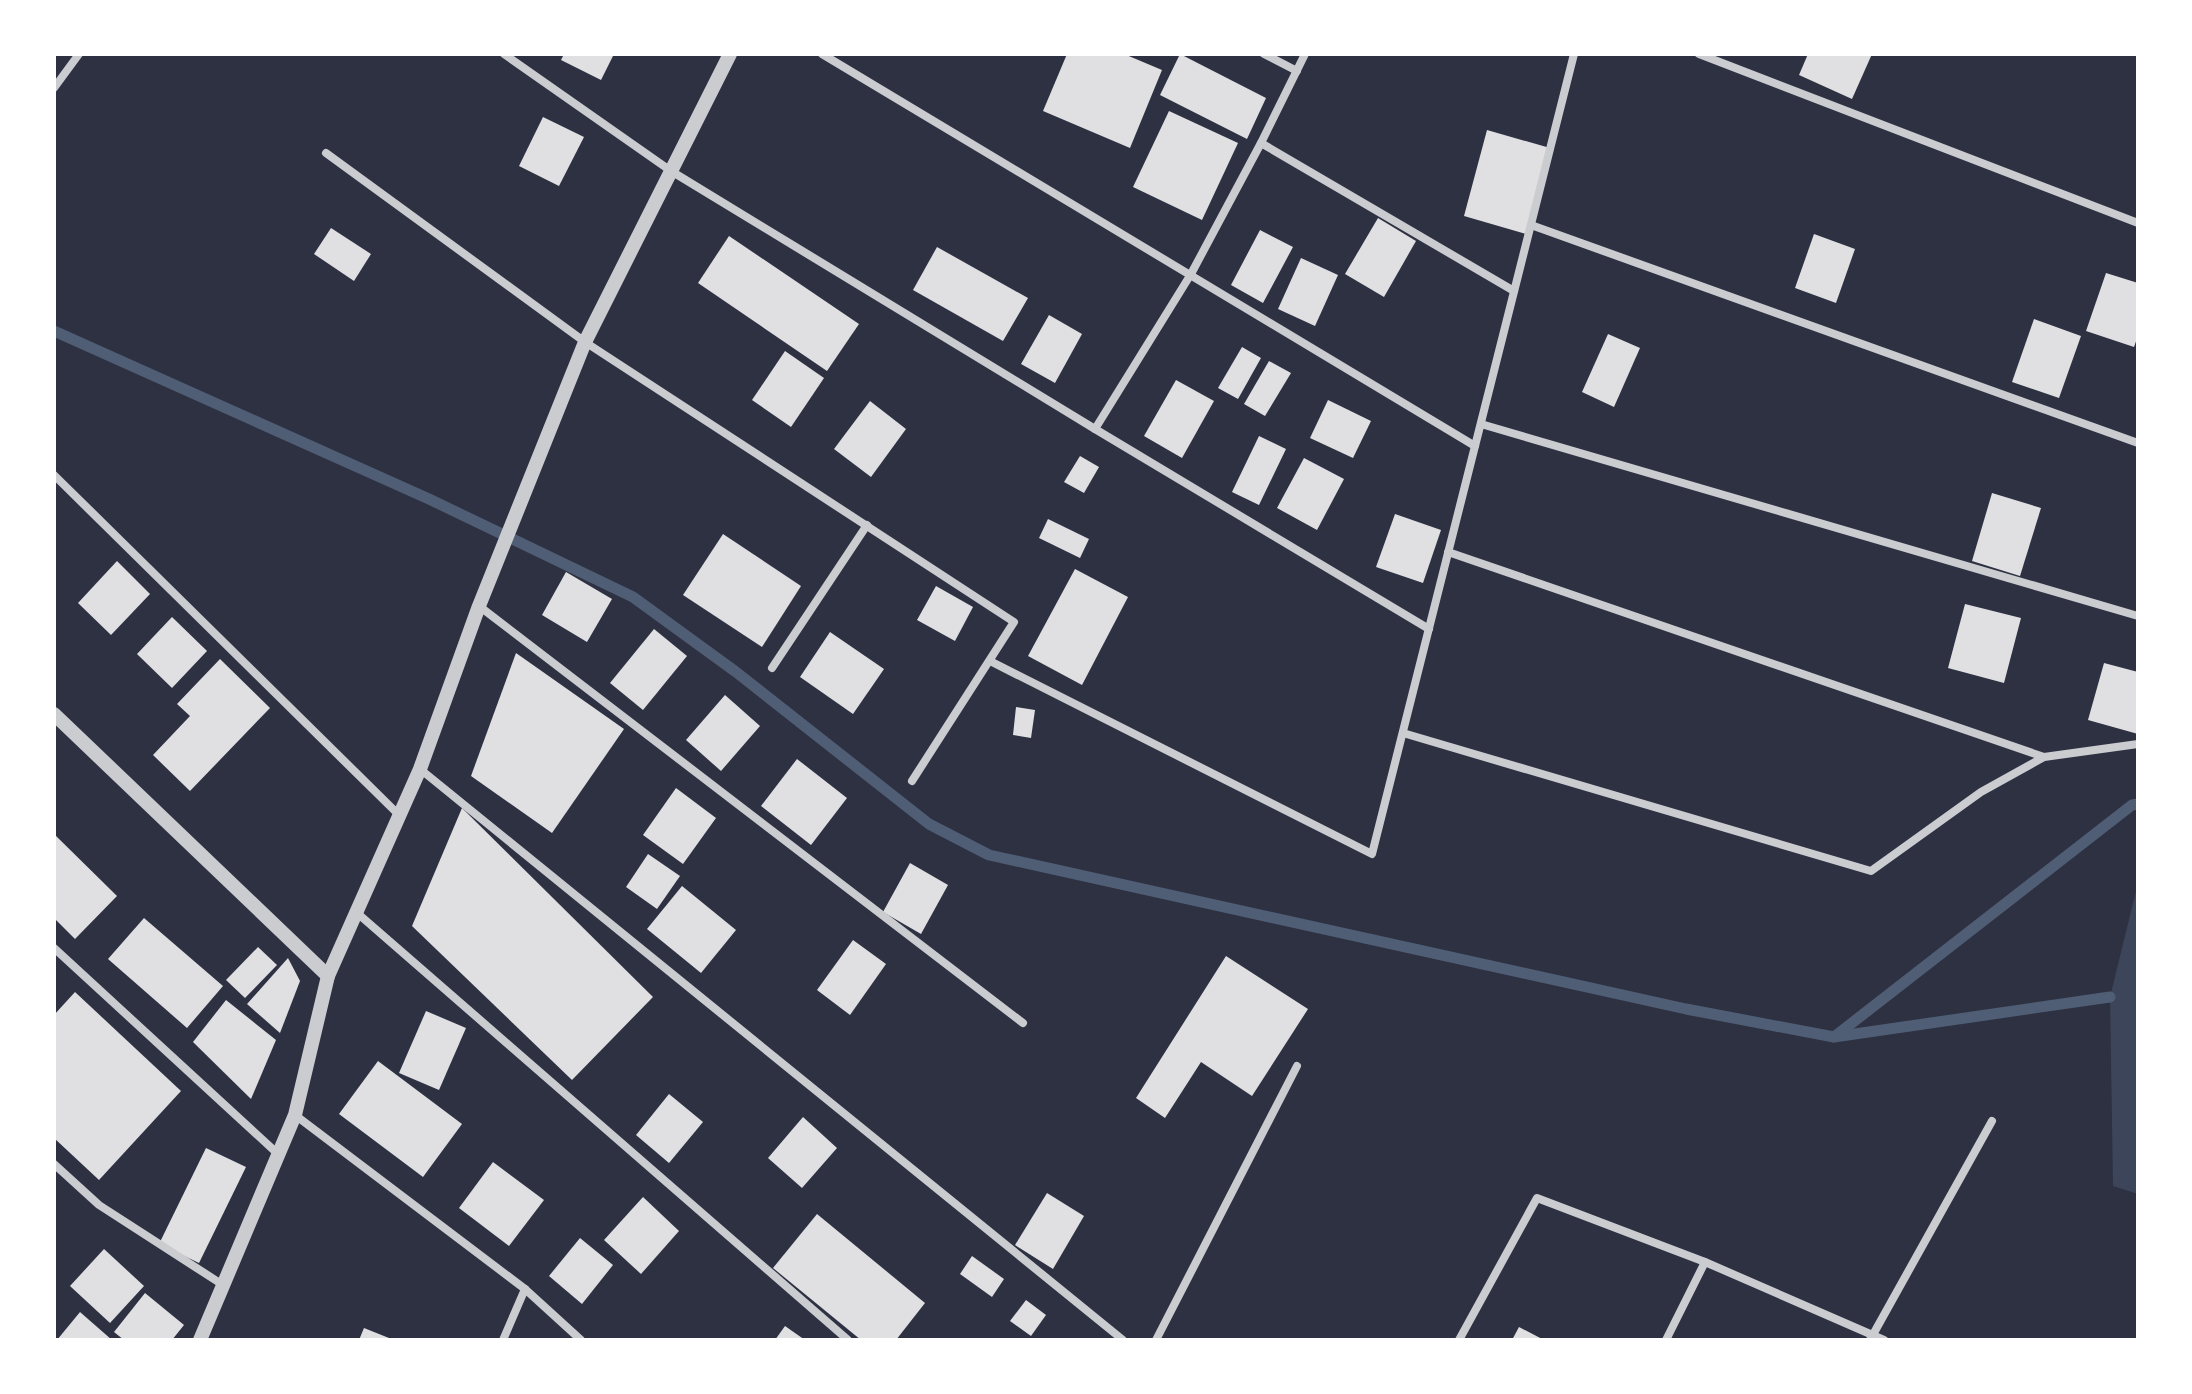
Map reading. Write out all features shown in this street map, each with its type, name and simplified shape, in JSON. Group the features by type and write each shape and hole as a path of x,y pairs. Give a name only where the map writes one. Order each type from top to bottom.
{"street":[{"path":"54,88 79,54"},
{"path":"504,54 671,171 1429,629"},
{"path":"200,1340 295,1115 328,976 420,769 479,606 585,342 730,54"},
{"path":"822,54 1475,446"},
{"path":"1264,54 1297,71"},
{"path":"1095,429 1191,274 1305,54"},
{"path":"990,661 1372,854 1574,54"},
{"path":"1699,54 2138,223"},
{"path":"1261,143 1514,291"},
{"path":"326,153 585,342 1014,622 912,781"},
{"path":"1531,225 2138,443"},
{"path":"1481,424 2138,616"},
{"path":"54,475 399,815"},
{"path":"772,668 867,525"},
{"path":"1448,552 2044,757"},
{"path":"479,606 1023,1023"},
{"path":"54,714 328,976"},
{"path":"1403,733 1871,871 1981,792 2044,757 2138,744"},
{"path":"420,769 1123,1340"},
{"path":"355,911 848,1340"},
{"path":"54,948 278,1154"},
{"path":"1156,1340 1297,1066"},
{"path":"295,1115 525,1289 581,1340"},
{"path":"1872,1337 1992,1121"},
{"path":"54,1164 99,1205 223,1285"},
{"path":"1459,1340 1537,1198 1705,1262 1884,1340"},
{"path":"1666,1340 1705,1262"},
{"path":"503,1340 525,1289"}],"shaded area":[{"path":"2138,883 2138,1194 2113,1186 2110,997"}],"building":[{"path":"564,54 614,54 601,80 561,60"},
{"path":"1067,54 1124,54 1162,70 1130,148 1043,111"},
{"path":"1180,54 1266,98 1247,139 1160,95"},
{"path":"1808,54 1872,54 1852,99 1799,75"},
{"path":"1169,111 1238,143 1202,220 1133,187"},
{"path":"543,117 584,137 559,186 519,166"},
{"path":"1487,130 1550,148 1526,234 1464,216"},
{"path":"1378,218 1416,241 1384,297 1345,274"},
{"path":"331,228 371,254 354,281 314,254"},
{"path":"1260,230 1293,247 1263,303 1231,285"},
{"path":"1814,234 1855,249 1836,303 1795,288"},
{"path":"729,236 859,324 827,371 698,283"},
{"path":"937,247 1028,298 1003,341 913,290"},
{"path":"1301,258 1338,275 1315,326 1278,309"},
{"path":"2106,273 2138,283 2138,336 2134,347 2086,331"},
{"path":"1049,315 1082,334 1055,383 1021,364"},
{"path":"2034,319 2081,336 2059,398 2012,382"},
{"path":"1608,334 1640,348 1614,407 1582,392"},
{"path":"1242,347 1261,358 1238,399 1218,388"},
{"path":"785,351 824,378 791,427 752,400"},
{"path":"1269,361 1291,373 1265,416 1244,404"},
{"path":"1176,380 1214,401 1182,458 1144,436"},
{"path":"1328,400 1371,421 1353,458 1310,438"},
{"path":"870,401 906,429 871,477 834,449"},
{"path":"1259,436 1286,449 1259,505 1232,492"},
{"path":"1080,456 1099,467 1084,493 1064,482"},
{"path":"1304,458 1344,479 1317,530 1277,508"},
{"path":"1992,493 2041,508 2020,576 1972,561"},
{"path":"1395,514 1441,530 1423,583 1376,567"},
{"path":"1048,519 1089,539 1080,558 1039,538"},
{"path":"723,534 801,586 762,647 683,595"},
{"path":"117,561 150,594 111,635 78,603"},
{"path":"1075,569 1128,597 1082,685 1028,656"},
{"path":"566,572 612,599 587,642 542,615"},
{"path":"936,586 973,607 955,641 917,620"},
{"path":"1965,604 2021,618 2004,683 1948,668"},
{"path":"172,617 207,651 172,688 137,654"},
{"path":"654,629 687,656 643,710 610,683"},
{"path":"830,632 884,669 853,714 800,677"},
{"path":"516,653 624,729 552,833 471,776"},
{"path":"220,659 270,708 190,791 153,755 190,716 177,704"},
{"path":"2104,663 2138,672 2138,734 2088,720"},
{"path":"725,695 760,726 721,771 686,740"},
{"path":"1016,707 1035,710 1031,738 1013,735"},
{"path":"797,759 847,798 811,845 761,806"},
{"path":"676,788 716,818 683,864 643,835"},
{"path":"462,808 653,997 572,1080 412,926"},
{"path":"54,834 117,896 75,939 54,918"},
{"path":"648,854 680,876 657,909 626,887"},
{"path":"910,863 948,885 921,934 883,912"},
{"path":"682,886 736,930 701,973 647,929"},
{"path":"144,918 223,986 187,1028 108,959"},
{"path":"853,940 886,964 850,1015 817,990"},
{"path":"258,947 277,965 245,998 226,980"},
{"path":"1226,956 1308,1009 1252,1096 1201,1062 1165,1118 1136,1098"},
{"path":"288,958 300,981 280,1033 247,1004"},
{"path":"75,992 181,1091 99,1180 54,1138 54,1015"},
{"path":"226,1000 276,1040 251,1099 193,1042"},
{"path":"426,1011 466,1028 439,1090 399,1073"},
{"path":"378,1061 462,1124 423,1177 339,1114"},
{"path":"669,1094 703,1122 669,1163 636,1135"},
{"path":"803,1117 837,1148 802,1188 768,1158"},
{"path":"206,1148 246,1167 199,1263 159,1244"},
{"path":"493,1162 544,1200 509,1246 459,1208"},
{"path":"1047,1193 1084,1216 1053,1269 1015,1245"},
{"path":"643,1197 679,1231 641,1274 604,1240"},
{"path":"817,1214 925,1303 896,1340 861,1340 773,1268"},
{"path":"580,1238 613,1265 582,1304 549,1276"},
{"path":"104,1249 144,1286 110,1323 70,1286"},
{"path":"972,1256 1004,1279 992,1297 960,1274"},
{"path":"145,1293 184,1325 172,1340 124,1340 114,1332"},
{"path":"1026,1300 1046,1315 1031,1336 1010,1321"},
{"path":"80,1312 112,1340 57,1340"},
{"path":"785,1326 805,1340 775,1340"},
{"path":"1519,1327 1544,1340 1512,1340"},
{"path":"364,1328 394,1340 359,1340"}],"waterway":[{"path":"54,331 429,499 633,597 736,672 929,824 989,855 1686,1009 1834,1037 2110,997"},
{"path":"1834,1037 2132,805 2138,804"}]}
